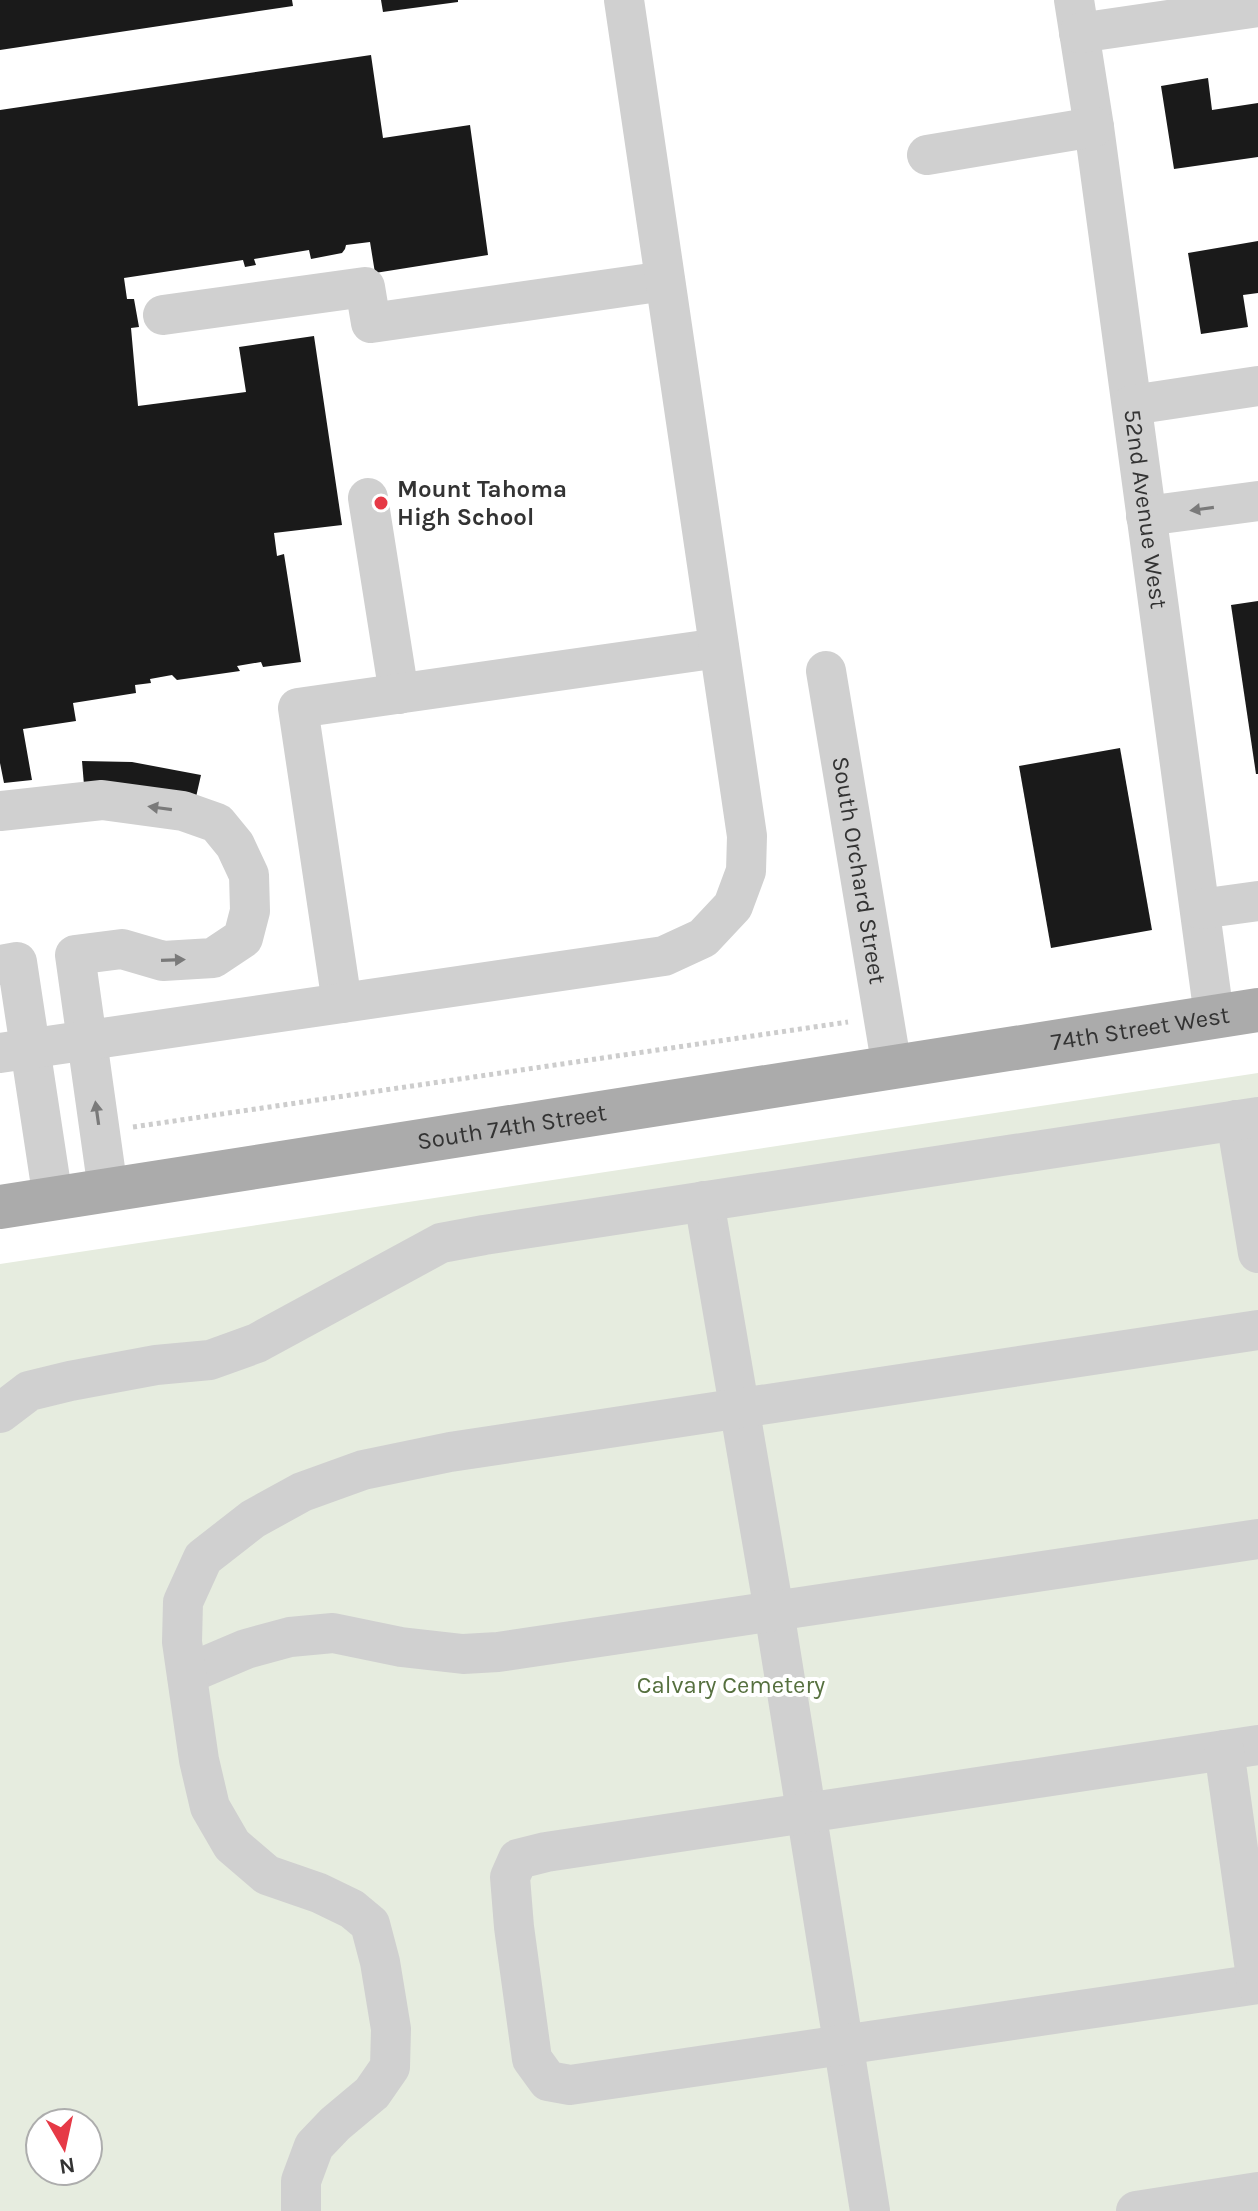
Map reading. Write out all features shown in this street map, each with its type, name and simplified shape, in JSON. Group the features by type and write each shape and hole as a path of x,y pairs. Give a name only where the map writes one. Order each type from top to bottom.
{"main road":[{"name":"74th Street West","path":"1022,1046 1258,1010"},
{"name":"South 74th Street","path":"0,1207 1022,1046"}],"street":[{"path":"15,1051 664,956 703,938 733,906 746,871 747,836 624,0"},
{"path":"1076,17 1258,7"},
{"name":"52nd Avenue West","path":"1076,17 1094,127 1214,1016"},
{"path":"927,155 1094,127"},
{"path":"163,315 365,287 371,323 665,281"},
{"path":"1132,405 1258,386"},
{"path":"368,498 399,694"},
{"path":"1146,516 1258,501"},
{"path":"342,1003 298,708 719,648"},
{"name":"South Orchard Street","path":"826,671 892,1068"},
{"path":"0,811 102,800 183,811 217,823 235,845 249,875 250,911 243,938 213,958 163,961 122,949 8,964 15,1051 53,1199"},
{"path":"1200,909 1258,901"},
{"path":"75,955 108,1190"},
{"path":"0,1413 29,1391 142,1368 210,1360 257,1343 441,1243 1247,1119 1258,1253"},
{"path":"704,1201 774,1611 870,2211"},
{"path":"301,2211 301,2181 314,2146 372,2093 390,2067 391,2029 370,1924 352,1909 319,1893 267,1875 232,1845 210,1807 199,1760 182,1642 183,1602 203,1558 253,1519 302,1492 363,1470 450,1452 1258,1330"},
{"path":"187,1674 246,1649 290,1637 333,1633 401,1647 463,1654 498,1652 1258,1539"},
{"path":"1241,1747 1258,1984 570,2085 548,2081 532,2059 511,1899 510,1877 518,1859 546,1852 806,1813 1241,1747"},
{"path":"1136,2211 1258,2192"}],"path":[{"path":"100,1132 884,1017"}],"green space":[{"name":"Calvary Cemetery","path":"1258,1073 1258,2211 0,2211 0,1264"}],"building":[{"path":"0,0 292,0 293,6 0,50"},
{"path":"381,0 458,0 458,2 383,12"},
{"path":"371,55 383,138 470,125 488,255 375,273 370,242 346,245 342,253 311,259 309,250 254,259 256,265 245,267 243,260 124,278 127,299 134,299 139,327 131,328 138,406 246,392 239,347 314,336 342,525 274,533 277,556 284,554 301,662 263,667 261,662 237,666 240,671 177,680 172,675 135,685 136,693 73,703 76,721 23,729 32,780 4,783 0,763 0,110"},
{"path":"1208,78 1212,110 1258,103 1258,157 1174,169 1161,86"},
{"path":"1258,241 1258,293 1243,295 1248,327 1201,334 1188,253"},
{"path":"1258,601 1258,774 1256,774 1231,605"},
{"path":"1120,748 1152,930 1051,948 1019,766"},
{"path":"82,761 132,762 201,775 196,797 84,785"}],"place":[{"name":"Mount Tahoma High School","path":"381,503"}]}
